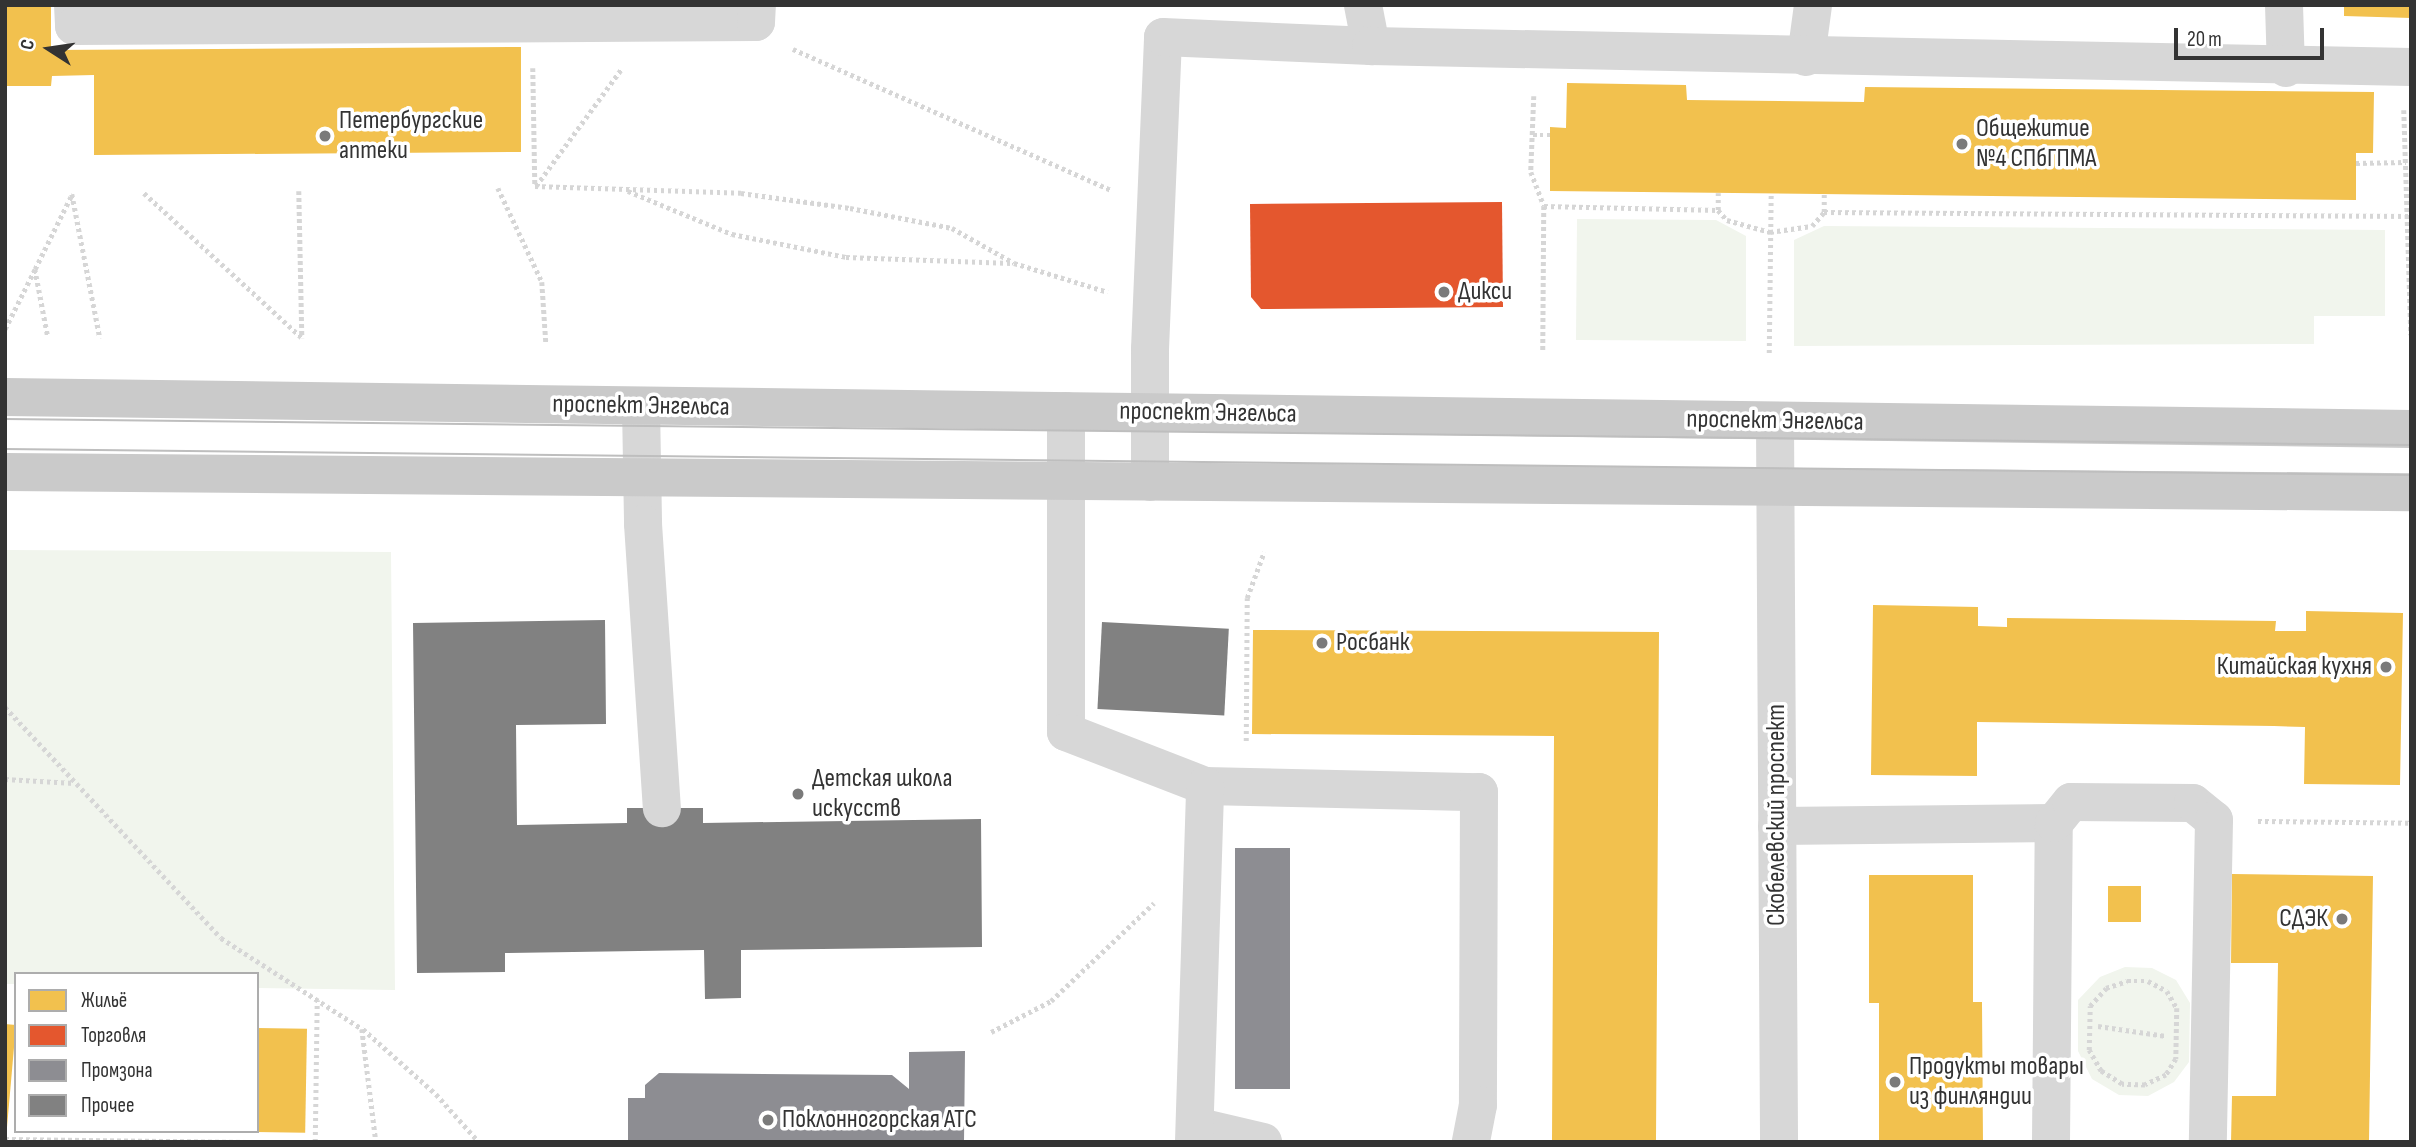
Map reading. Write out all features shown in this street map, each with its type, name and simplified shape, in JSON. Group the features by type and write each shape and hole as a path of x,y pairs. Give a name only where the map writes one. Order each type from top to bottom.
{"main road":[{"name":"проспект Энгельса","path":"5,397 2411,429"},
{"path":"5,472 2411,492"}],"street":[{"path":"73,5 74,26 654,23 757,14"},
{"path":"1363,5 1371,46"},
{"path":"1806,57 1813,5"},
{"path":"2284,5 2286,68"},
{"path":"1150,482 1153,306 1163,37 1371,46 1535,48 1806,57 2286,68 2407,67"},
{"path":"640,406 662,808"},
{"path":"1066,411 1066,732 1205,786 1479,792 1478,1105 1471,1142"},
{"name":"Скобелевский проспект","path":"1775,421 1779,1142"},
{"path":"1205,786 1195,1134 1263,1142"},
{"path":"2051,1142 2054,823 2071,802 2193,803 2214,820 2193,1037 2208,1142"},
{"path":"1777,826 2054,823"}],"path":[{"path":"757,14 775,41 1157,210"},
{"path":"536,186 654,23"},
{"path":"533,24 536,186"},
{"path":"1535,48 1531,172 1544,206 1543,352"},
{"path":"2407,67 2406,162 2411,335"},
{"path":"1532,135 1550,135"},
{"path":"2356,163 2406,162"},
{"path":"536,186 741,193 850,208 952,228 1014,263 1153,306"},
{"path":"498,188 542,282 546,342"},
{"path":"624,190 732,234 846,257 1014,263"},
{"path":"144,193 302,338 299,191"},
{"path":"1718,193 1718,210 1727,220 1770,232 1812,226 1824,212 1824,194"},
{"path":"5,329 72,194 100,338"},
{"path":"1769,353 1771,194"},
{"path":"1544,206 1718,210"},
{"path":"1824,212 2409,216"},
{"path":"36,269 48,337"},
{"path":"1246,787 1247,598 1264,552"},
{"path":"5,707 221,938 362,1029 436,1094 479,1142"},
{"path":"5,779 75,783"},
{"path":"2214,820 2411,823"},
{"path":"992,1032 1051,1001 1203,857"},
{"path":"2127,981 2148,981 2167,991 2193,1037 2166,1074 2145,1085 2122,1084 2101,1072 2089,1050 2090,1006 2106,988 2127,981"},
{"path":"315,1142 317,1000"},
{"path":"2052,1024 2089,1025 2193,1037"},
{"path":"362,1029 376,1142"},
{"path":"5,1139 247,1142"}],"shaded area":[{"path":"1577,219 1716,220 1746,236 1746,341 1576,340"},
{"path":"1824,226 2385,230 2385,316 2314,316 2314,344 1794,346 1794,240"},
{"path":"5,550 391,552 395,990 259,988 259,972 14,972 14,984 5,984"},
{"path":"2125,967 2152,968 2176,980 2190,1003 2189,1062 2174,1082 2148,1096 2119,1095 2092,1079 2078,1051 2078,1000 2100,977"}],"building: Жильё":[{"path":"5,5 51,5 51,50 521,47 521,152 94,155 94,75 52,76 51,86 5,86"},
{"path":"2344,5 2411,5 2411,18 2344,16"},
{"name":"Общежитие №4 СПбГПМА","path":"1567,83 1686,85 1687,100 1864,102 1865,87 2374,92 2373,153 2356,153 2356,200 1550,191 1550,127 1566,128"},
{"path":"1873,605 1978,607 1978,626 2007,627 2007,618 2276,621 2275,631 2306,631 2306,611 2403,613 2400,785 2304,784 2305,727 2274,726 1977,722 1977,776 1871,775"},
{"path":"1253,630 1659,632 1656,1142 1552,1142 1554,736 1252,734"},
{"path":"2232,874 2373,876 2369,1142 2231,1142 2232,1096 2276,1096 2278,963 2231,963"},
{"path":"1869,875 1973,875 1973,1002 1982,1002 1983,1142 1879,1142 1879,1003 1869,1003"},
{"path":"2108,886 2141,886 2141,922 2108,922"},
{"path":"5,1024 14,1025 5,1128"},
{"path":"259,1028 307,1029 305,1133 259,1132"}],"building: Торговля":[{"path":"1502,202 1503,307 1261,309 1251,297 1250,204"}],"building: Промзона":[{"path":"1235,848 1290,848 1290,1089 1235,1089"},
{"name":"Поклонногорская АТС","path":"965,1051 964,1142 628,1142 628,1098 645,1098 645,1085 659,1073 892,1075 909,1089 909,1052"}],"building: Прочее":[{"path":"605,620 606,724 516,725 517,825 627,823 627,808 703,808 703,823 981,819 982,947 741,950 741,998 705,999 704,950 505,953 505,972 417,973 413,623"},
{"path":"1102,622 1229,629 1224,716 1097,709"}],"tram line":[{"path":"5,419 2411,445"},
{"path":"5,449 2411,475"}],"place":[{"name":"Петербургские аптеки","path":"325,136"},
{"name":"Общежитие №4 СПбГПМА","path":"1962,144"},
{"name":"Дикси","path":"1444,292"},
{"name":"Росбанк","path":"1322,643"},
{"name":"Китайская кухня","path":"2386,667"},
{"name":"Детская школа искусств","path":"798,794"},
{"name":"СДЭК","path":"2342,919"},
{"name":"Продукты товары из финляндии","path":"1895,1082"},
{"name":"Поклонногорская АТС","path":"768,1120"}]}
